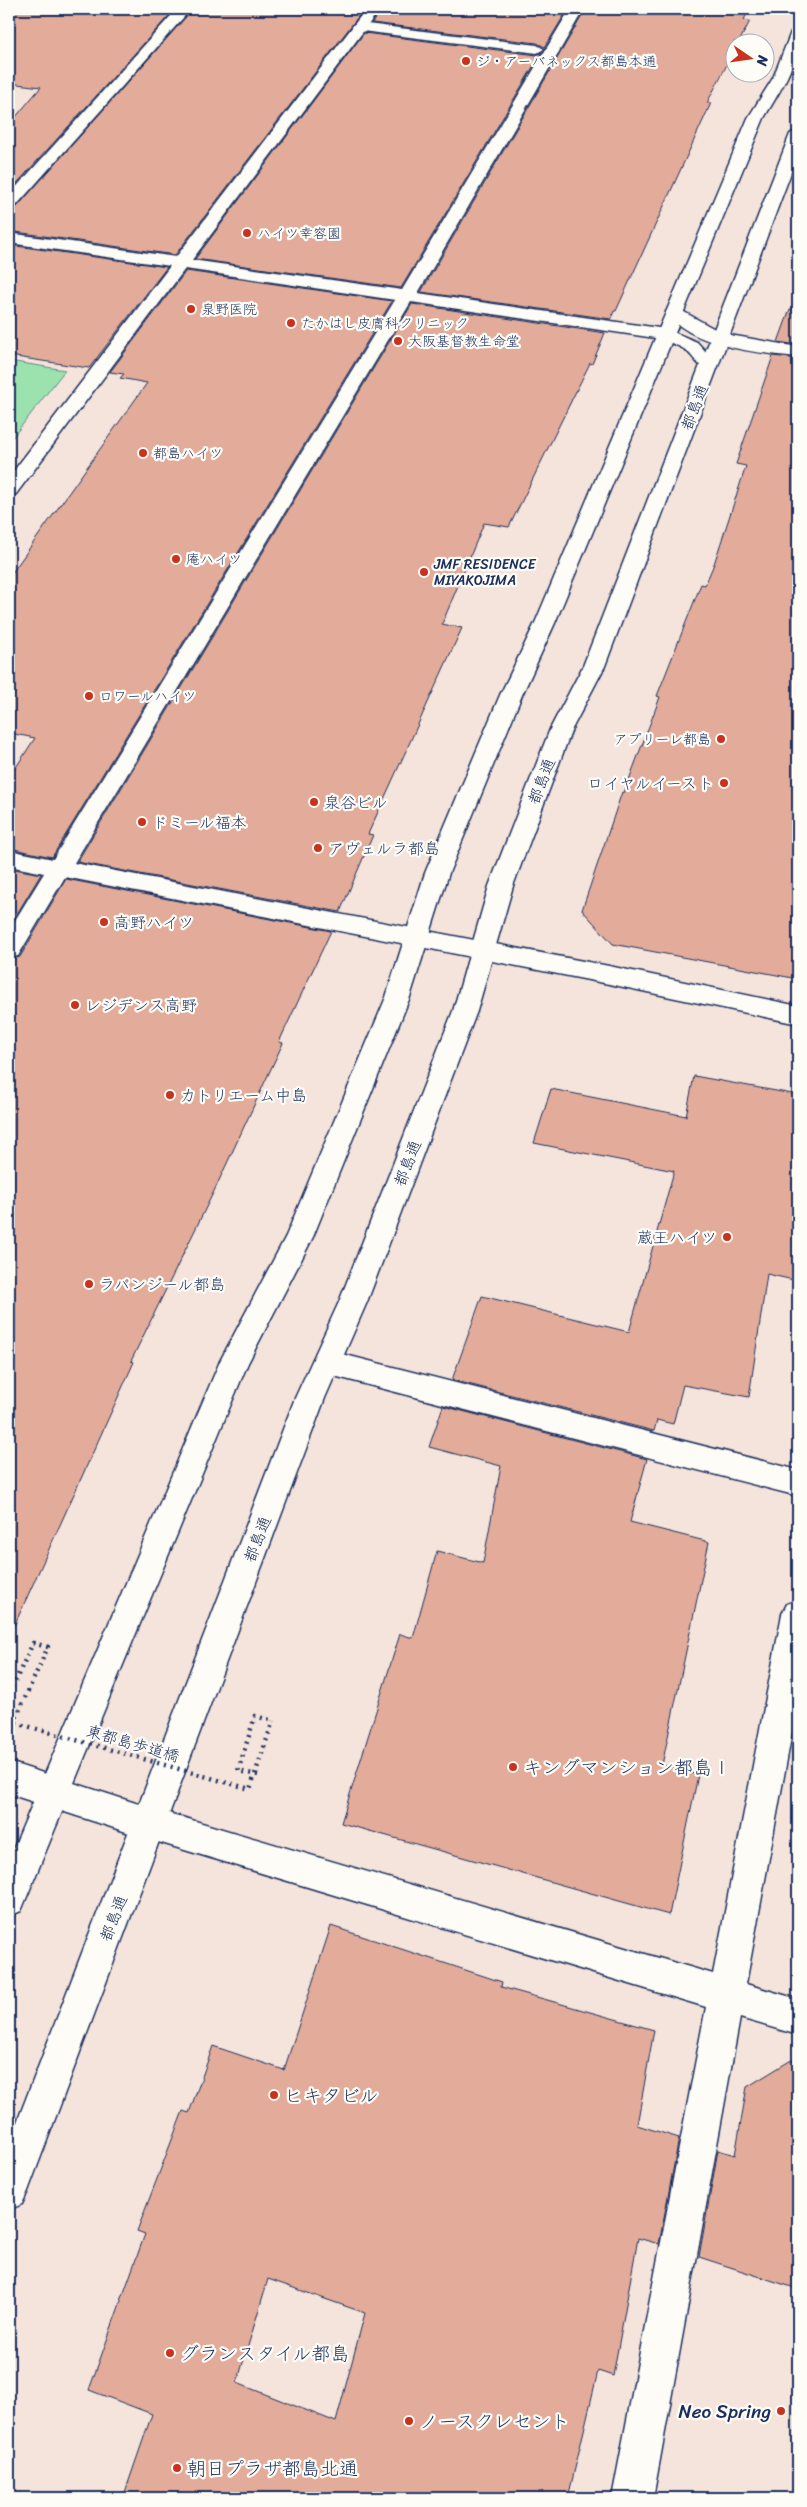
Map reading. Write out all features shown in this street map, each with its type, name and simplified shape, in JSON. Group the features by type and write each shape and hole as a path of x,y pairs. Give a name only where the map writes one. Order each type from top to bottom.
{"street":[{"path":"9,204 184,9"},
{"path":"9,490 373,9"},
{"path":"9,950 398,306 407,296 577,9"},
{"path":"359,27 537,49"},
{"path":"9,1899 234,1361 299,1237 398,997 437,874 507,704 545,622 756,118 780,78 798,32"},
{"name":"都島通","path":"9,2191 310,1398 353,1302 465,1011 511,858 561,729 594,666 798,134"},
{"path":"9,238 407,296 671,323 719,340 798,352"},
{"path":"671,323 710,365"},
{"path":"9,858 483,950 798,1015"},
{"path":"326,1362 798,1483"},
{"path":"632,2498 798,1614"},
{"path":"9,1778 148,1823 798,2017"}],"path":[{"path":"9,1694 33,1643 48,1647 10,1730"},
{"name":"東都島歩道橋","path":"9,1721 250,1788 273,1721 255,1716 238,1771 258,1775"}],"green space":[{"path":"9,361 65,370 9,442"}],"building":[{"path":"9,9 175,9 9,192 9,125 41,87 9,83"},
{"path":"193,9 364,9 175,255 9,231 9,211 16,208"},
{"path":"382,9 568,9 545,47 537,43 372,23"},
{"path":"586,9 749,9 744,20 750,21 744,32 724,32 724,70 707,103 711,103 611,319 421,292"},
{"path":"364,33 537,55 542,52 401,288 195,259"},
{"path":"9,245 167,267 89,368 9,356"},
{"path":"186,271 392,301 52,857 9,848 9,778 35,738 9,733 9,577 147,383 120,378 124,374 110,372"},
{"path":"412,304 605,333 592,364 590,363 509,527 484,523 442,624 462,628 368,834 373,835 340,912 77,862"},
{"path":"790,309 798,310 798,345 778,342"},
{"path":"773,356 798,359 798,979 613,944 582,910 622,792 624,793 660,697 657,696 701,584 705,585 714,564 746,466 736,464"},
{"path":"9,868 41,874 9,927"},
{"path":"66,879 331,931 279,1042 283,1043 215,1189 131,1361 134,1362 9,1637 9,960 20,957"},
{"path":"694,1076 798,1095 798,1281 767,1274 749,1397 683,1385 673,1424 657,1420 654,1431 452,1380 482,1296 629,1332 674,1171 534,1143 551,1089 686,1116"},
{"path":"443,1406 647,1459 630,1522 709,1542 662,1765 698,1775 669,1915 341,1823 400,1634 413,1638 437,1551 483,1563 501,1466 429,1447"},
{"path":"331,1926 502,1982 501,1987 654,2030 637,2125 679,2138 659,2244 638,2238 613,2376 598,2371 568,2498 123,2498 152,2414 89,2390 145,2234 137,2231 183,2111 189,2113 213,2046 284,2070","holes":["268,2279 365,2313 336,2422 237,2383"]},
{"path":"798,2056 798,2289 699,2257 718,2150 735,2155 747,2087"}],"place":[{"name":"ジ・アーバネックス都島本通","path":"466,61"},
{"name":"ハイツ幸容園","path":"247,233"},
{"name":"泉野医院","path":"191,309"},
{"name":"たかはし皮膚科クリニック","path":"291,323"},
{"name":"大阪基督教生命堂","path":"398,341"},
{"name":"都島ハイツ","path":"143,453"},
{"name":"庵ハイツ","path":"176,559"},
{"name":"JMF RESIDENCE MIYAKOJIMA","path":"424,572"},
{"name":"ロワールハイツ","path":"89,696"},
{"name":"アプリーレ都島","path":"721,739"},
{"name":"ロイヤルイースト","path":"724,783"},
{"name":"泉谷ビル","path":"314,802"},
{"name":"ドミール福本","path":"142,822"},
{"name":"アヴェルラ都島","path":"318,848"},
{"name":"高野ハイツ","path":"104,922"},
{"name":"レジデンス高野","path":"75,1005"},
{"name":"カトリエーム中島","path":"170,1095"},
{"name":"蔵王ハイツ","path":"727,1237"},
{"name":"ラパンジール都島","path":"89,1284"},
{"name":"キングマンション都島Ⅰ","path":"513,1767"},
{"name":"ヒキタビル","path":"274,2095"},
{"name":"グランスタイル都島","path":"170,2353"},
{"name":"Neo Spring","path":"781,2411"},
{"name":"ノースクレセント","path":"409,2421"},
{"name":"朝日プラザ都島北通","path":"177,2468"}]}
